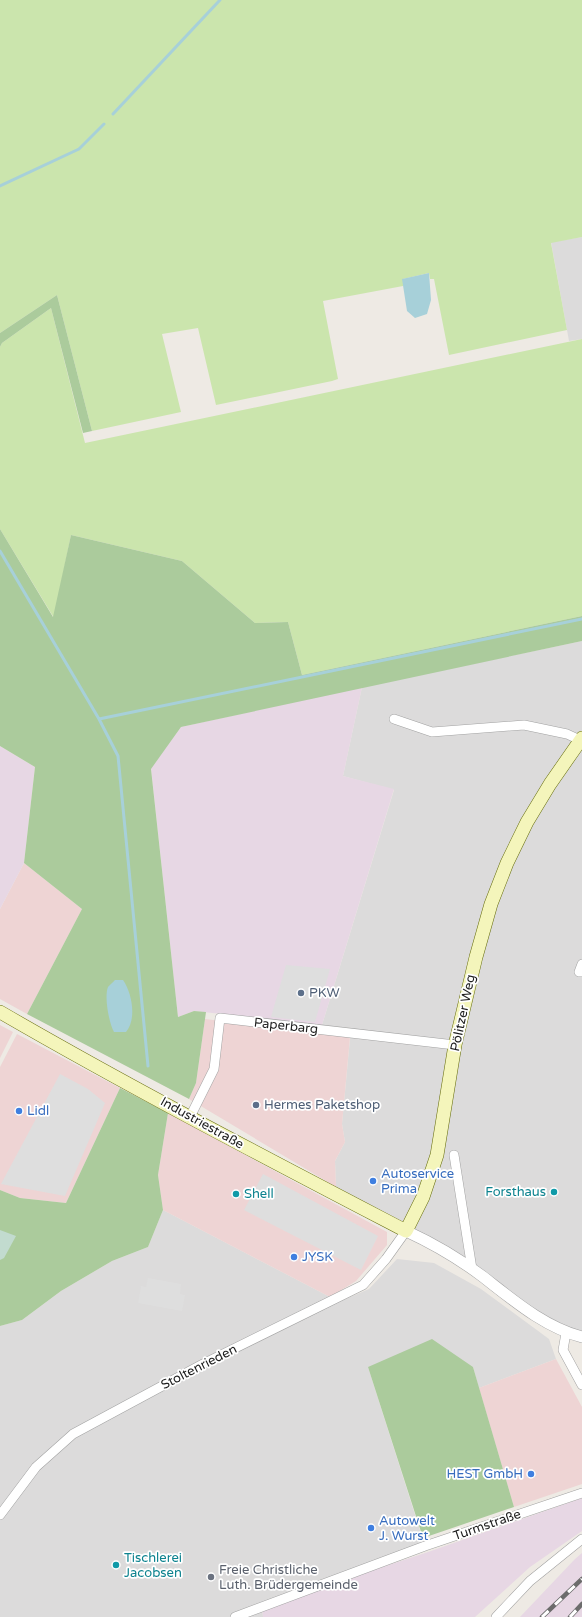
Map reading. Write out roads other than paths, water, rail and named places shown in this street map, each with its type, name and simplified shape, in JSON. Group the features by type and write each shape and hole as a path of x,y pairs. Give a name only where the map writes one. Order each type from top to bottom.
{"main road":[{"name":"Pölitzer Weg","path":"406,1231 422,1198 436,1156 455,1045 476,957 491,904 506,863 539,803 581,740"},
{"name":"Industriestraße","path":"0,1012 190,1117 406,1231"}],"street":[{"path":"394,720 432,732 524,725 567,734 581,740"},
{"path":"582,964 579,972 582,972"},
{"name":"Paperbarg","path":"190,1117 214,1069 220,1018 455,1045"},
{"path":"454,1155 472,1269"},
{"path":"406,1231 472,1269 515,1303 566,1333 582,1338"},
{"name":"Stoltenrieden","path":"0,1515 36,1467 73,1434 203,1364 363,1285 386,1259 406,1231"},
{"path":"566,1333 563,1350 582,1385"},
{"name":"Turmstraße","path":"235,1617 425,1546 582,1493"},
{"path":"496,1617 530,1581 582,1539"}],"water":[{"path":"429,273 431,300 427,314 415,318 407,311 402,279"},
{"path":"115,980 123,980 131,999 131,1020 126,1032 114,1032 109,1016 107,991 108,987"}],"waterway":[{"path":"113,114 220,0"},
{"path":"0,186 79,149 104,124"},
{"path":"0,551 99,719 118,756 148,1066"},
{"path":"99,719 582,619"}],"railway":[{"path":"542,1617 582,1579"},
{"path":"570,1617 582,1604"}],"place":[{"name":"PKW","path":"301,993"},
{"name":"Hermes Paketshop","path":"256,1105"},
{"name":"Lidl","path":"19,1111"},
{"name":"Autoservice Prima","path":"373,1181"},
{"name":"Forsthaus","path":"554,1192"},
{"name":"Shell","path":"236,1194"},
{"name":"JYSK","path":"294,1257"},
{"name":"HEST GmbH","path":"531,1474"},
{"name":"Autowelt J. Wurst","path":"371,1528"},
{"name":"Tischlerei Jacobsen","path":"116,1565"},
{"name":"Freie Christliche Luth. Brüdergemeinde","path":"211,1577"}]}
